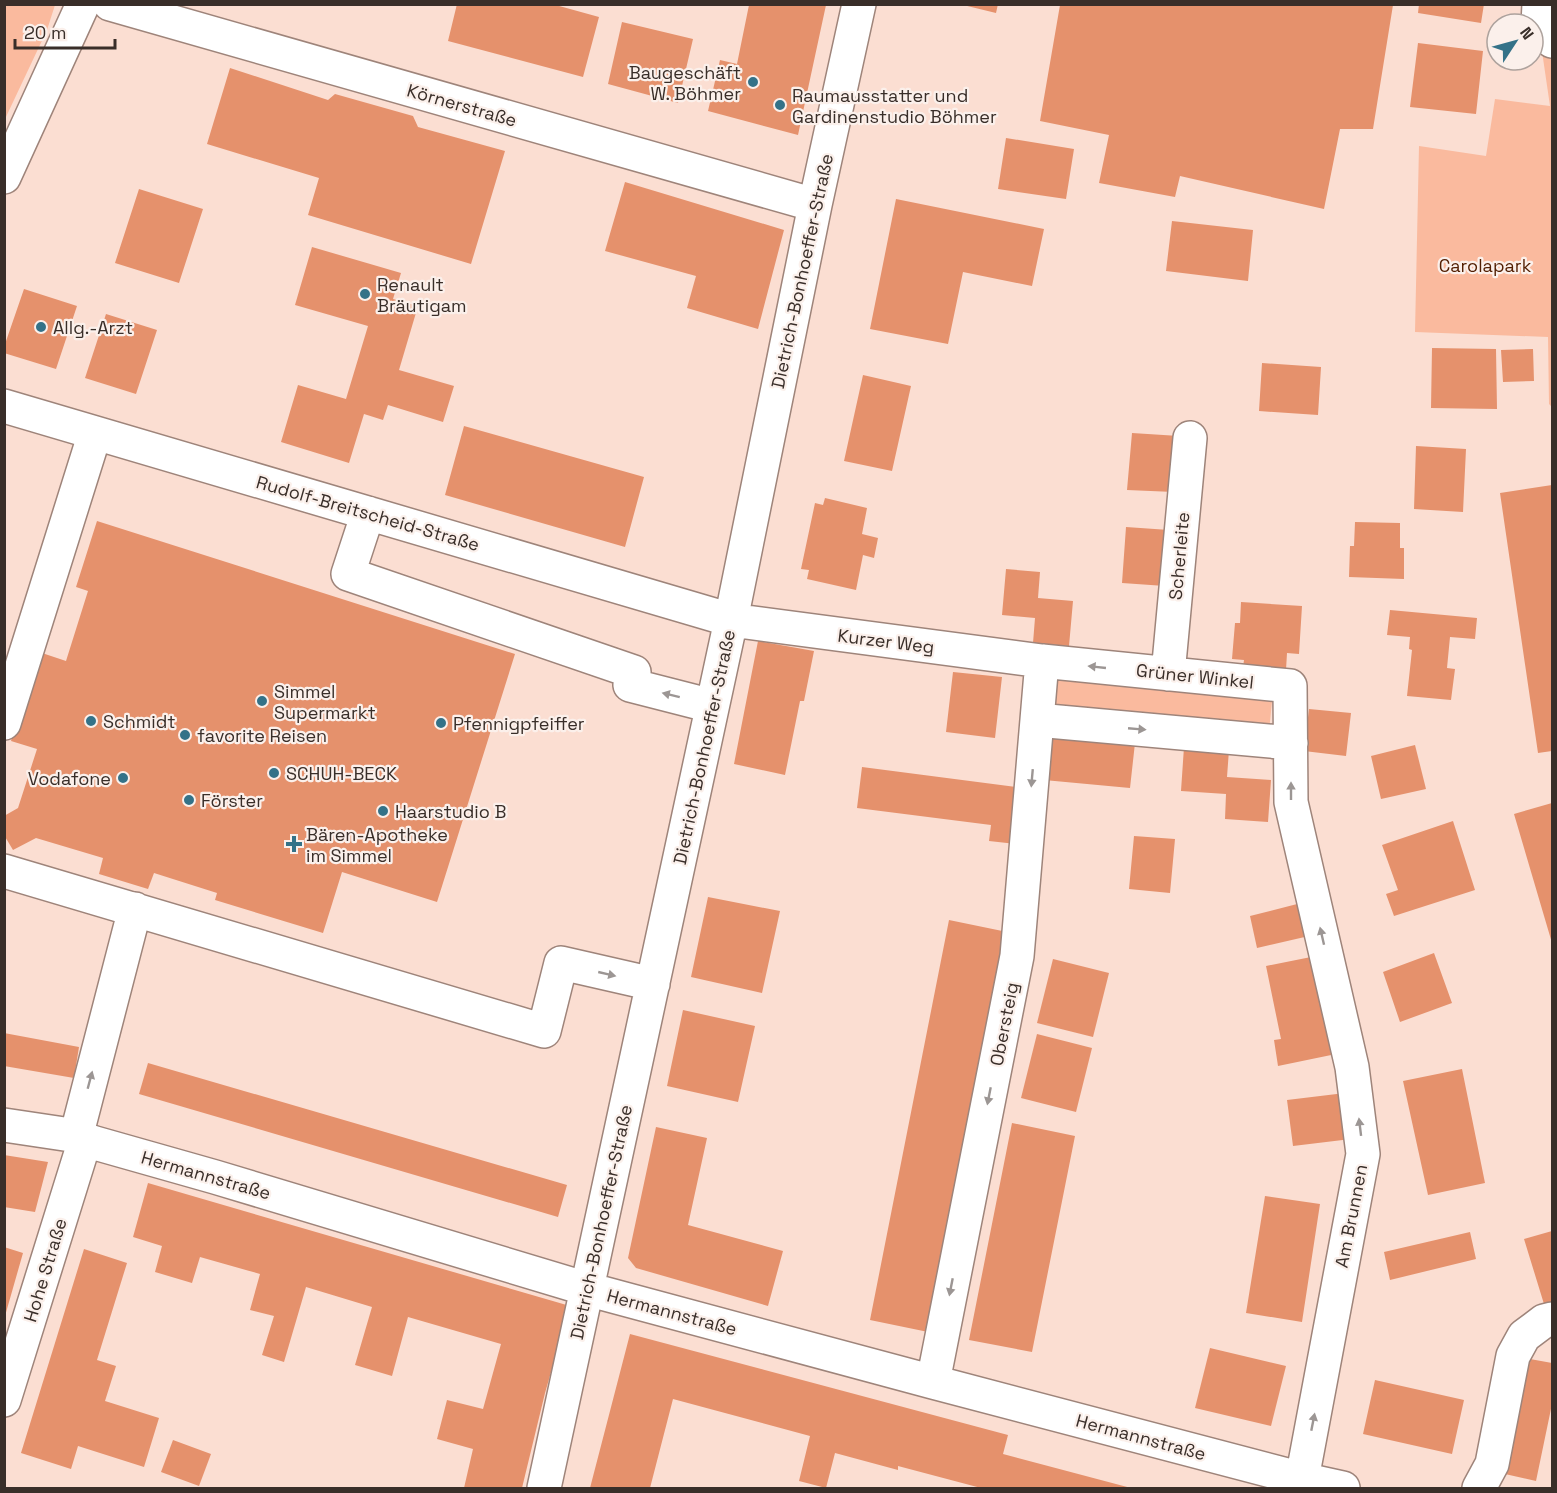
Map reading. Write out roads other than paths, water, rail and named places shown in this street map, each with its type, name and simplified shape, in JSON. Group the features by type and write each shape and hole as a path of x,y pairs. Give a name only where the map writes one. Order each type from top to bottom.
{"street":[{"path":"4,177 83,4"},
{"name":"Körnerstraße","path":"110,4 815,205"},
{"name":"Dietrich-Bonhoeffer-Straße","path":"544,1488 731,620 815,205 859,4"},
{"path":"1539,4 1538,24 1552,41"},
{"name":"Rudolf-Breitscheid-Straße","path":"4,406 731,620"},
{"path":"4,723 95,433"},
{"name":"Scherleite","path":"1168,674 1190,438"},
{"path":"368,513 348,574 634,672 630,685 712,706"},
{"name":"Kurzer Weg","path":"731,620 1042,661"},
{"name":"Grüner Winkel","path":"1042,661 1290,686 1291,802 1302,849"},
{"name":"Obersteig","path":"933,1382 1017,956 1042,661"},
{"path":"1037,720 1291,743"},
{"name":"Am Brunnen","path":"1302,849 1352,1068 1363,1154 1302,1479"},
{"path":"4,871 544,1031 561,963 653,984"},
{"name":"Hohe Straße","path":"4,1400 80,1138 135,909"},
{"name":"Hermannstraße","path":"4,1125 80,1138 587,1289 933,1382 1343,1488"},
{"path":"1479,1488 1492,1464 1513,1356 1524,1336 1544,1321 1552,1319"}],"place":[{"name":"Baugeschäft W. Böhmer","path":"753,82"},
{"name":"Raumausstatter und Gardinenstudio Böhmer","path":"780,105"},
{"name":"Renault Bräutigam","path":"365,294"},
{"name":"Allg.-Arzt","path":"41,327"},
{"name":"Simmel Supermarkt","path":"262,701"},
{"name":"Schmidt","path":"91,721"},
{"name":"Pfennigpfeiffer","path":"441,723"},
{"name":"favorite Reisen","path":"185,735"},
{"name":"SCHUH-BECK","path":"274,773"},
{"name":"Vodafone","path":"123,778"},
{"name":"Förster","path":"189,800"},
{"name":"Haarstudio B","path":"383,811"},
{"name":"Bären-Apotheke im Simmel","path":"294,844"}],"park label":[{"name":"Carolapark","path":"1485,265"}]}
